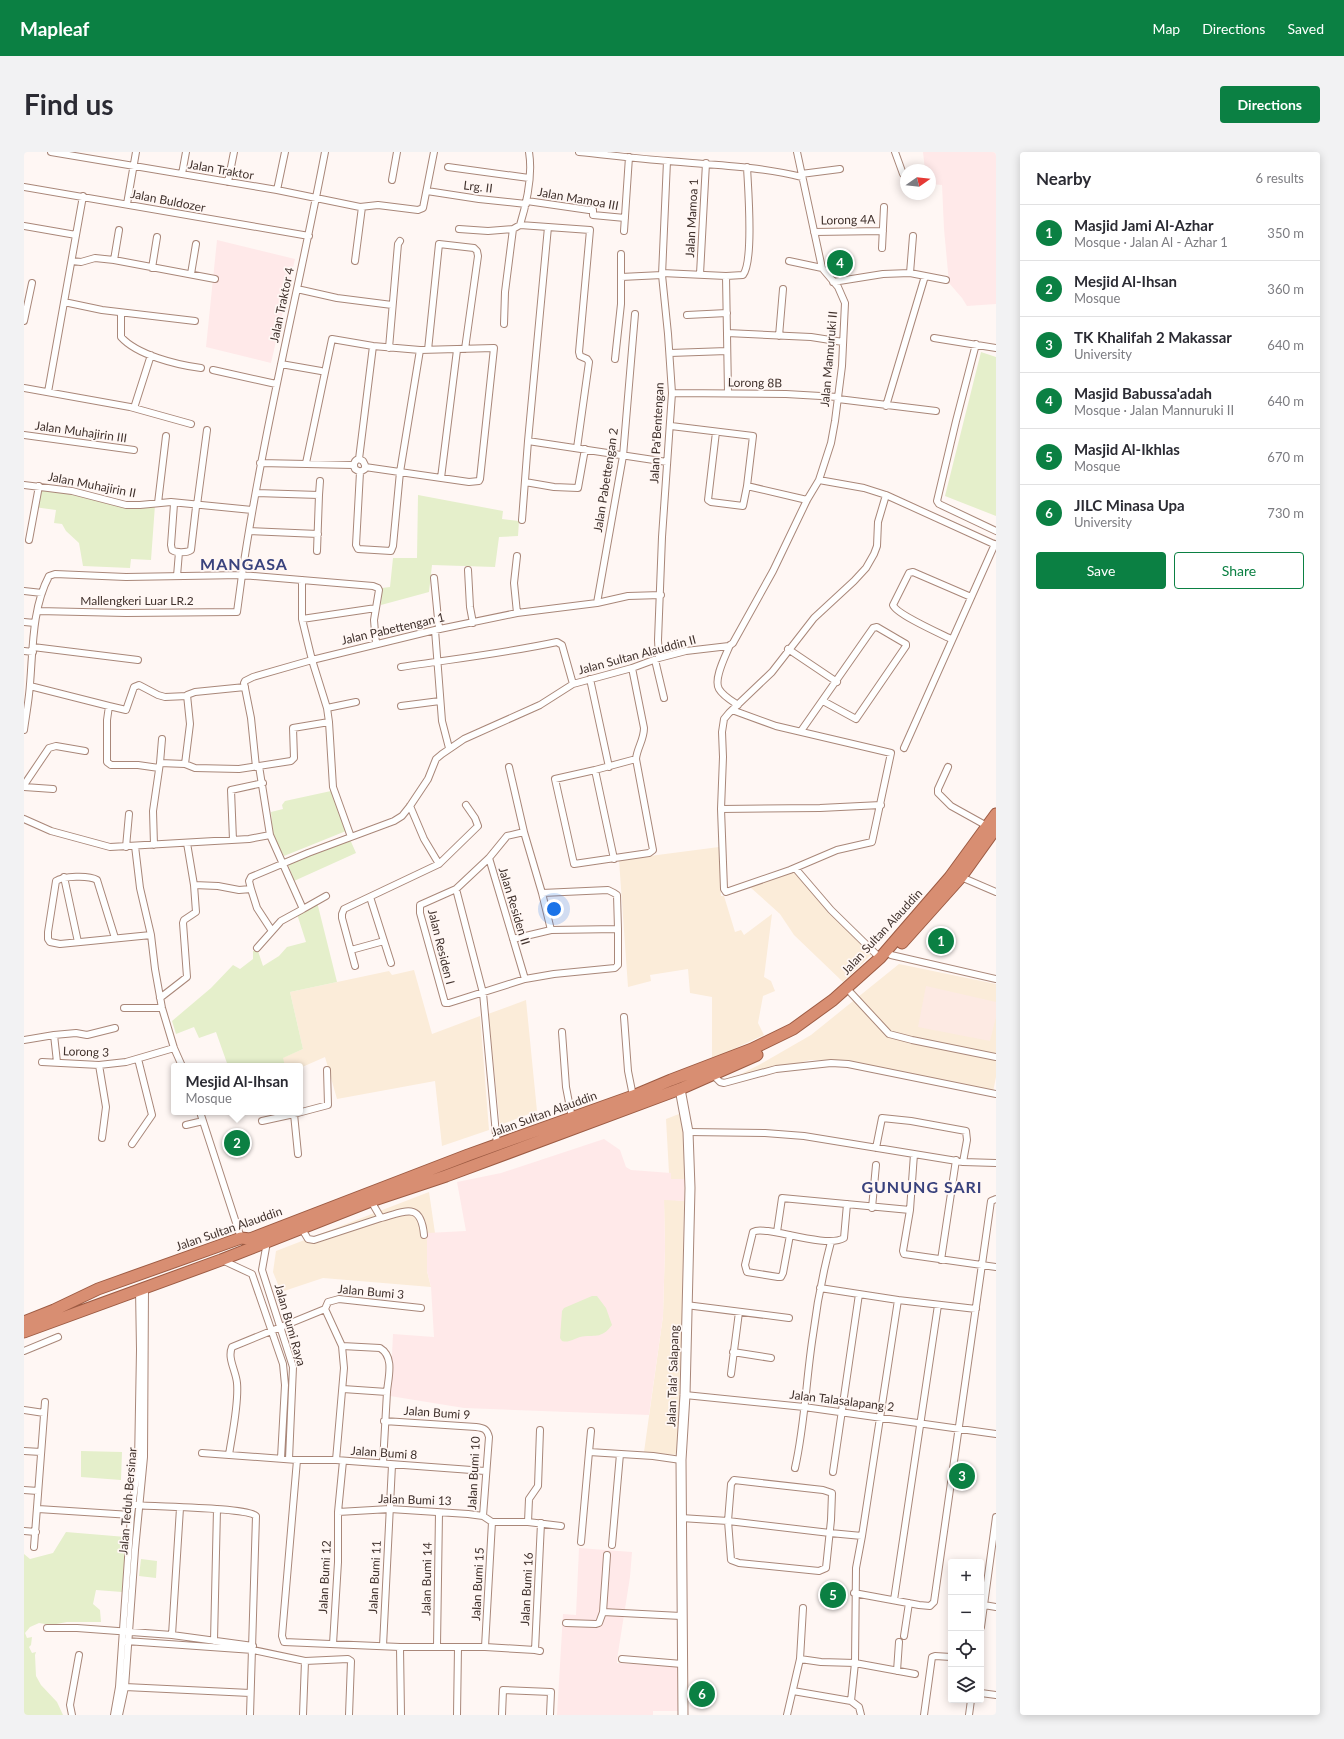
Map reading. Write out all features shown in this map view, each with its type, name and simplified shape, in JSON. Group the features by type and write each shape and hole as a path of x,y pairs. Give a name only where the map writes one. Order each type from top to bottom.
{"highway":[{"name":"Jalan Sultan Alauddin","path":"24,1322 56,1315 142,1288 221,1260 444,1171 497,1140 572,1118 633,1096 671,1080 754,1052 804,1030 851,993 891,955 962,877 992,827 996,814"},
{"name":"Jalan Sultan Alauddin","path":"24,1332 56,1315 98,1289 241,1238 250,1238 311,1214 444,1171 680,1089 713,1075 793,1029 820,1010 854,982 880,958 947,882 992,827"}],"main road":[{"name":"Jalan Tala' Salapang","path":"680,1089 688,1132 690,1188 686,1305 686,1395 681,1460 681,1616 683,1712"}],"street":[{"name":"Jalan Traktor","path":"51,152 277,190 362,207 378,205 421,210 423,208 427,191"},
{"path":"127,204 136,152"},
{"path":"182,174 186,152"},
{"path":"228,182 234,152"},
{"path":"277,190 284,152"},
{"name":"Jalan Traktor 4","path":"237,612 248,531 256,493 260,463 309,236 325,152"},
{"path":"392,180 397,152"},
{"path":"427,191 434,152"},
{"path":"520,225 526,202 529,178 529,152"},
{"path":"579,152 626,155 667,161 706,163 775,170 801,176 840,169"},
{"name":"Jalan Mannuruki II","path":"797,152 822,268 842,293 845,303 842,366 838,398 831,443 819,480"},
{"path":"895,152 900,168"},
{"path":"624,231 626,155"},
{"name":"Jalan Pa'Bentengan","path":"664,698 657,659 661,595 662,537 671,426 672,392 670,353 662,274 667,161"},
{"name":"Jalan Mamoa 1","path":"700,274 706,163"},
{"path":"448,167 529,178"},
{"path":"621,277 662,274 726,276 743,275 746,268 749,239 747,167"},
{"name":"Jalan Buldozer","path":"24,187 309,236"},
{"name":"Lrg. II","path":"427,191 479,199 526,202"},
{"path":"48,392 83,196"},
{"name":"Jalan Mamoa III","path":"526,202 593,210 593,215 625,218"},
{"path":"355,261 362,207"},
{"path":"882,248 884,207"},
{"path":"459,229 488,231 513,229 520,225 590,230 579,352 580,356 587,359 589,362 576,448"},
{"path":"24,226 76,235"},
{"path":"522,520 548,227"},
{"path":"504,324 505,292 513,229"},
{"path":"114,260 119,230"},
{"name":"Lorong 4A","path":"814,232 882,231"},
{"path":"910,273 913,236"},
{"path":"152,268 157,237"},
{"path":"389,348 398,244 400,241"},
{"path":"191,274 196,244"},
{"path":"428,350 439,244 474,248 477,251 478,256 465,349"},
{"path":"615,359 621,304 621,254"},
{"path":"72,261 81,262 95,258 114,260 215,279"},
{"path":"789,261 822,268"},
{"path":"833,282 883,274 910,273 946,280"},
{"path":"726,276 728,393"},
{"path":"886,406 925,276"},
{"path":"24,321 32,283"},
{"path":"297,289 337,298 392,305"},
{"path":"779,336 783,289"},
{"path":"64,302 121,313 195,321"},
{"path":"121,313 121,337 127,344 139,351 151,355 191,367 201,368"},
{"path":"687,315 727,313"},
{"name":"Jalan Pabettengan 2","path":"597,603 623,456 632,365 630,359 635,314"},
{"path":"727,333 811,337 843,342"},
{"path":"934,338 996,348"},
{"path":"306,463 332,339 373,346 420,350 494,348 480,479 476,482 469,482 365,467"},
{"path":"976,344 937,501 939,504 996,532"},
{"path":"353,465 358,459 373,346"},
{"path":"365,467 360,472 355,543 358,549 363,551 389,552 393,549 400,472 420,350"},
{"path":"442,478 457,350"},
{"path":"670,353 727,351"},
{"path":"134,408 151,355"},
{"path":"281,364 320,371"},
{"path":"213,370 276,384"},
{"path":"24,388 134,408 191,424"},
{"name":"Lorong 8B","path":"672,392 786,394 838,398 886,406 936,411"},
{"path":"671,426 753,436 743,506 708,501 716,432"},
{"path":"174,504 171,545 172,550 188,552 192,549 196,506 207,430"},
{"name":"Jalan Muhajirin III","path":"24,435 134,450"},
{"path":"158,503 166,436"},
{"path":"528,441 667,462"},
{"path":"525,482 554,487 578,488 585,449"},
{"path":"358,459 364,462 365,467"},
{"path":"260,463 353,465"},
{"path":"353,465 355,469 360,472"},
{"path":"738,705 721,692 717,685 719,672 730,645 773,571 807,500 819,480 864,488 886,495 996,545 951,639 904,748"},
{"path":"317,551 320,482"},
{"name":"Jalan Muhajirin II","path":"24,485 72,491 126,505 171,502 196,506 252,510"},
{"path":"29,540 39,486"},
{"path":"747,486 807,500"},
{"path":"256,493 319,495"},
{"path":"732,710 771,724 891,753 881,806 872,842 837,850 795,868 726,892 723,886 721,809 723,763 722,732 724,719 732,710 772,672 788,649 814,618 854,581 871,561 877,546 878,522 886,495"},
{"path":"248,531 318,534"},
{"path":"177,576 179,552"},
{"path":"517,556 514,582 517,613"},
{"path":"468,570 470,607 473,623"},
{"path":"951,639 895,609 894,605 909,573 913,572 971,597"},
{"path":"24,730 30,686 35,623 45,582 51,575 126,577 242,575 372,586 378,588 374,623 376,644"},
{"path":"434,578 440,701 443,730 449,748"},
{"path":"302,580 302,619 312,660 327,708 334,787 351,837"},
{"path":"24,591 42,593"},
{"name":"Jalan Pabettengan 1","path":"245,687 245,681 312,660 437,630 517,613 597,603 628,596 661,595"},
{"path":"302,619 376,608"},
{"name":"Mallengkeri Luar LR.2","path":"38,611 126,614 237,612"},
{"path":"24,622 35,623"},
{"path":"801,731 874,628 877,627 906,645 856,719 823,701"},
{"path":"401,667 495,654 559,643 563,649 573,684"},
{"name":"Jalan Sultan Alauddin II","path":"251,889 249,882 250,878 308,853 394,821 402,816 428,779 436,759 449,748 464,739 540,705 573,684 686,651 730,645"},
{"path":"24,651 33,649 138,660"},
{"path":"788,649 837,682"},
{"path":"632,668 644,728 643,737 636,752 636,759 653,850 649,853 574,864 556,784 556,778 609,767 636,759"},
{"path":"590,679 609,767"},
{"path":"30,686 126,710 134,687 139,685 165,697 187,696 189,693 194,692 245,687 258,766 263,783 270,835 303,909"},
{"path":"185,764 190,724 187,696"},
{"path":"402,706 440,701"},
{"path":"327,708 356,702"},
{"path":"109,706 107,720 107,762 111,765 160,766 185,764 195,768 239,770 293,760 293,728 329,722"},
{"path":"154,845 153,811 160,766 162,739"},
{"path":"53,789 24,786 49,748 56,746 85,751"},
{"path":"509,767 524,832 551,930"},
{"path":"948,767 938,789 938,793 951,806 992,827"},
{"path":"595,770 614,859"},
{"path":"232,840 232,790 263,783"},
{"path":"355,966 342,918 342,912 350,905 439,864 478,826 475,818 466,805"},
{"path":"410,806 424,839 439,864"},
{"path":"721,809 881,806"},
{"path":"126,847 129,814"},
{"path":"24,819 55,833 110,847 249,839 270,835"},
{"path":"489,858 507,836 524,832"},
{"path":"160,998 187,977 183,921 196,912 188,843"},
{"path":"135,846 140,888 151,935 162,1008 174,1048 181,1063"},
{"name":"Jalan Residen II","path":"456,890 489,858 525,980"},
{"path":"795,868 831,910 880,958"},
{"path":"115,938 97,880 91,877 64,877 57,880 54,884 49,916 48,939 56,944 151,935"},
{"path":"64,877 78,942"},
{"path":"962,877 996,892"},
{"path":"194,885 218,886 239,890 251,889 257,908 272,931"},
{"path":"456,890 483,993 497,1140"},
{"name":"Jalan Residen I","path":"456,890 420,905 420,913 445,1003 483,993"},
{"path":"483,993 525,980 554,974 616,968 618,965 617,895 612,892 542,893"},
{"path":"257,948 285,918 326,896"},
{"path":"370,897 391,963"},
{"path":"513,939 551,930 618,929"},
{"path":"351,950 384,940"},
{"path":"891,955 996,979"},
{"path":"851,993 888,1034 995,1056"},
{"path":"124,1008 162,1008"},
{"path":"624,1017 628,1071 633,1096"},
{"path":"24,1040 71,1033 87,1035 115,1028"},
{"path":"562,1032 566,1087 572,1118"},
{"path":"54,1035 57,1062"},
{"name":"Lorong 3","path":"42,1062 98,1065 126,1062 174,1048"},
{"path":"132,1144 152,1115 138,1059"},
{"path":"713,1075 720,1082 724,1083 776,1069 819,1063 848,1064 996,1094"},
{"path":"98,1065 106,1107 102,1138"},
{"path":"303,1112 328,1105 327,1070"},
{"path":"201,1115 241,1238"},
{"path":"262,1120 289,1115"},
{"path":"294,1115 298,1154"},
{"path":"876,1148 882,1118 911,1121 966,1131 968,1135 963,1162"},
{"path":"186,1125 202,1121"},
{"path":"688,1132 779,1134 963,1162 996,1163"},
{"path":"914,1154 910,1210 903,1251 904,1254 996,1267"},
{"path":"941,1260 956,1160"},
{"path":"872,1208 876,1166"},
{"path":"776,1232 782,1198 847,1204 872,1208 910,1210"},
{"path":"854,1593 930,1606 934,1602 960,1428 991,1201 996,1199"},
{"path":"371,1201 381,1218"},
{"path":"790,1235 781,1277 747,1272 745,1265 753,1232 756,1230 776,1232 831,1242 844,1238 847,1204"},
{"path":"302,1228 307,1238 314,1240 381,1218 408,1211 413,1212 423,1221 424,1235"},
{"name":"Jalan Bumi Raya","path":"267,1242 262,1270 293,1367 289,1459"},
{"path":"795,1468 820,1288 831,1242"},
{"path":"221,1260 252,1274 262,1270"},
{"name":"Jalan Bumi Raya","path":"252,1274 272,1330 285,1375 281,1458"},
{"name":"Jalan Teduh Bersinar","path":"114,1715 125,1641 130,1633 136,1505 144,1457 142,1288"},
{"path":"820,1288 976,1310"},
{"path":"833,1472 859,1294"},
{"name":"Jalan Bumi 3","path":"229,1455 238,1390 230,1354 230,1350 234,1345 325,1309 328,1302 339,1298 421,1308"},
{"path":"851,1701 855,1663 854,1593 856,1568 881,1417 898,1300"},
{"path":"686,1305 789,1318"},
{"path":"894,1600 938,1305"},
{"name":"Jalan Bumi 3","path":"325,1309 342,1346 344,1368 336,1460"},
{"path":"731,1374 739,1312"},
{"path":"24,1351 58,1337"},
{"path":"342,1346 380,1348 384,1350 389,1359 384,1421 383,1464"},
{"path":"733,1352 771,1358"},
{"path":"343,1388 387,1392"},
{"name":"Jalan Talasalapang 2","path":"686,1395 804,1407 920,1422 996,1434"},
{"path":"34,1547 45,1402"},
{"path":"24,1410 44,1413"},
{"name":"Jalan Bumi 9","path":"384,1421 483,1427 487,1430"},
{"name":"Jalan Bumi 10","path":"483,1516 489,1438 487,1430"},
{"path":"528,1522 528,1499 538,1486 540,1430"},
{"path":"581,1542 592,1431"},
{"path":"24,1451 41,1452"},
{"path":"589,1452 652,1456 681,1460"},
{"name":"Jalan Bumi 8","path":"202,1453 297,1460 336,1460 486,1471"},
{"path":"612,1545 620,1454"},
{"path":"297,1460 282,1636 284,1642 400,1647 485,1647"},
{"path":"338,1512 343,1461"},
{"name":"Jalan Bumi 11","path":"383,1646 392,1465"},
{"path":"734,1480 823,1490 832,1493 826,1568 823,1570 739,1563 731,1560 728,1521 731,1484 734,1480"},
{"path":"24,1490 38,1491"},
{"path":"136,1505 250,1512 256,1516 250,1715"},
{"name":"Jalan Teduh Bersinar","path":"119,1715 125,1687 125,1641 123,1632 131,1515 136,1505"},
{"path":"172,1635 180,1508"},
{"path":"38,1509 131,1515"},
{"path":"214,1641 217,1509"},
{"name":"Jalan Bumi 13","path":"338,1512 390,1509 483,1516 492,1522"},
{"name":"Jalan Bumi 12","path":"333,1644 338,1562 338,1512"},
{"name":"Jalan Bumi 14","path":"437,1646 439,1513"},
{"path":"681,1518 728,1521 862,1536"},
{"path":"492,1522 528,1522 561,1526"},
{"name":"Jalan Bumi 15","path":"485,1647 492,1522"},
{"path":"996,1522 993,1564 984,1605 996,1607"},
{"name":"Jalan Bumi 16","path":"485,1647 537,1651 542,1523"},
{"path":"24,1531 36,1532"},
{"path":"566,1623 598,1624 603,1612 607,1556"},
{"path":"897,1671 909,1603"},
{"path":"787,1715 800,1659 803,1608"},
{"path":"603,1612 681,1616"},
{"path":"46,1628 77,1628 172,1635 253,1648 305,1661 348,1659 351,1661 349,1715"},
{"path":"125,1641 253,1648"},
{"path":"400,1647 400,1715"},
{"path":"458,1647 458,1715"},
{"path":"72,1715 70,1705 79,1655"},
{"path":"924,1715 932,1657 948,1657"},
{"path":"622,1659 682,1664"},
{"path":"800,1659 821,1662 855,1663 915,1674"},
{"path":"302,1715 305,1661"},
{"path":"125,1687 250,1693"},
{"path":"502,1715 503,1690 551,1692 550,1715"},
{"path":"793,1692 851,1701 859,1707 861,1715"},
{"path":"984,1693 996,1694"},
{"path":"969,1715 971,1703"}],"shaded area":[{"path":"923,152 996,152 996,304 967,306 949,283 942,185 936,184 936,164 924,164"},
{"path":"217,240 295,259 271,363 206,347"},
{"path":"719,847 721,896 724,896 735,932 741,930 744,935 772,914 764,977 771,981 775,991 763,996 758,1023 764,1035 712,1059 712,997 690,993 688,969 650,975 651,981 628,987 619,860"},
{"path":"797,870 873,953 843,982 794,935 780,914 750,887"},
{"path":"899,964 996,984 996,1077 993,1092 823,1060 810,1060 725,1082 757,1066 811,1035"},
{"path":"414,970 432,1034 480,1016 489,1130 442,1146 435,1081 337,1099 325,1057 303,1067 303,1063 284,1063 282,1058 303,1049 290,992 389,971 392,975"},
{"path":"926,986 996,1002 996,1017 990,1041 918,1027"},
{"path":"526,1000 537,1111 500,1125 488,1014"},
{"path":"679,1114 683,1128 685,1179 671,1179 671,1173 669,1173 666,1119"},
{"path":"604,1139 620,1150 626,1167 631,1170 671,1173 671,1179 685,1179 684,1201 664,1200 665,1247 663,1316 649,1415 464,1408 390,1396 393,1334 434,1337 431,1287 427,1271 427,1233 466,1231 457,1182 501,1173"},
{"path":"429,1192 435,1233 427,1233 427,1271 431,1287 323,1278 281,1292 273,1272 276,1251"},
{"path":"664,1199 684,1201 680,1455 644,1452 663,1316 665,1247"},
{"path":"579,1548 632,1552 630,1577 617,1663 680,1667 680,1711 653,1711 653,1715 557,1715 563,1614 576,1615"}],"green space":[{"path":"981,352 996,357 996,516 945,496"},
{"path":"37,488 95,499 126,507 155,505 151,560 131,559 130,568 83,566 79,543 66,531 62,524 54,523 56,510 34,507"},
{"path":"418,495 503,511 502,519 519,521 518,536 499,537 495,567 432,565 429,592 381,605 382,588 390,587 393,558 417,558"},
{"path":"331,791 346,831 284,856 273,836 271,812 283,809 282,805 285,801"},
{"path":"348,835 356,853 294,881 287,861"},
{"path":"317,902 337,982 290,992 303,1049 283,1058 284,1063 227,1063 216,1032 199,1038 194,1027 176,1034 172,1021 211,988 233,965 240,969 253,959 253,951 258,951 263,966 279,956 287,947 306,942 297,914"},
{"path":"592,1296 597,1296 606,1308 612,1325 601,1335 580,1337 567,1342 562,1341 560,1338 562,1311 564,1308"},
{"path":"81,1451 122,1452 121,1480 81,1477"},
{"path":"66,1532 126,1537 122,1592 96,1590 93,1604 100,1610 101,1622 67,1622 51,1625 39,1623 30,1627 25,1633 27,1638 32,1637 31,1645 29,1647 32,1653 36,1652 36,1676 41,1685 57,1702 63,1715 24,1715 24,1554 30,1559 53,1553"},
{"path":"141,1559 157,1561 156,1578 139,1576"}],"place":[{"name":"Masjid Babussa'adah","path":"840,263"},
{"name":"Masjid Jami Al-Azhar","path":"941,941"},
{"name":"Mesjid Al-Ihsan","path":"237,1143"},
{"name":"TK Khalifah 2 Makassar","path":"962,1476"},
{"name":"Masjid Al-Ikhlas","path":"833,1595"},
{"name":"JILC Minasa Upa","path":"702,1694"}],"district":[{"name":"MANGASA","path":"244,564"},
{"name":"GUNUNG SARI","path":"922,1187"}]}
